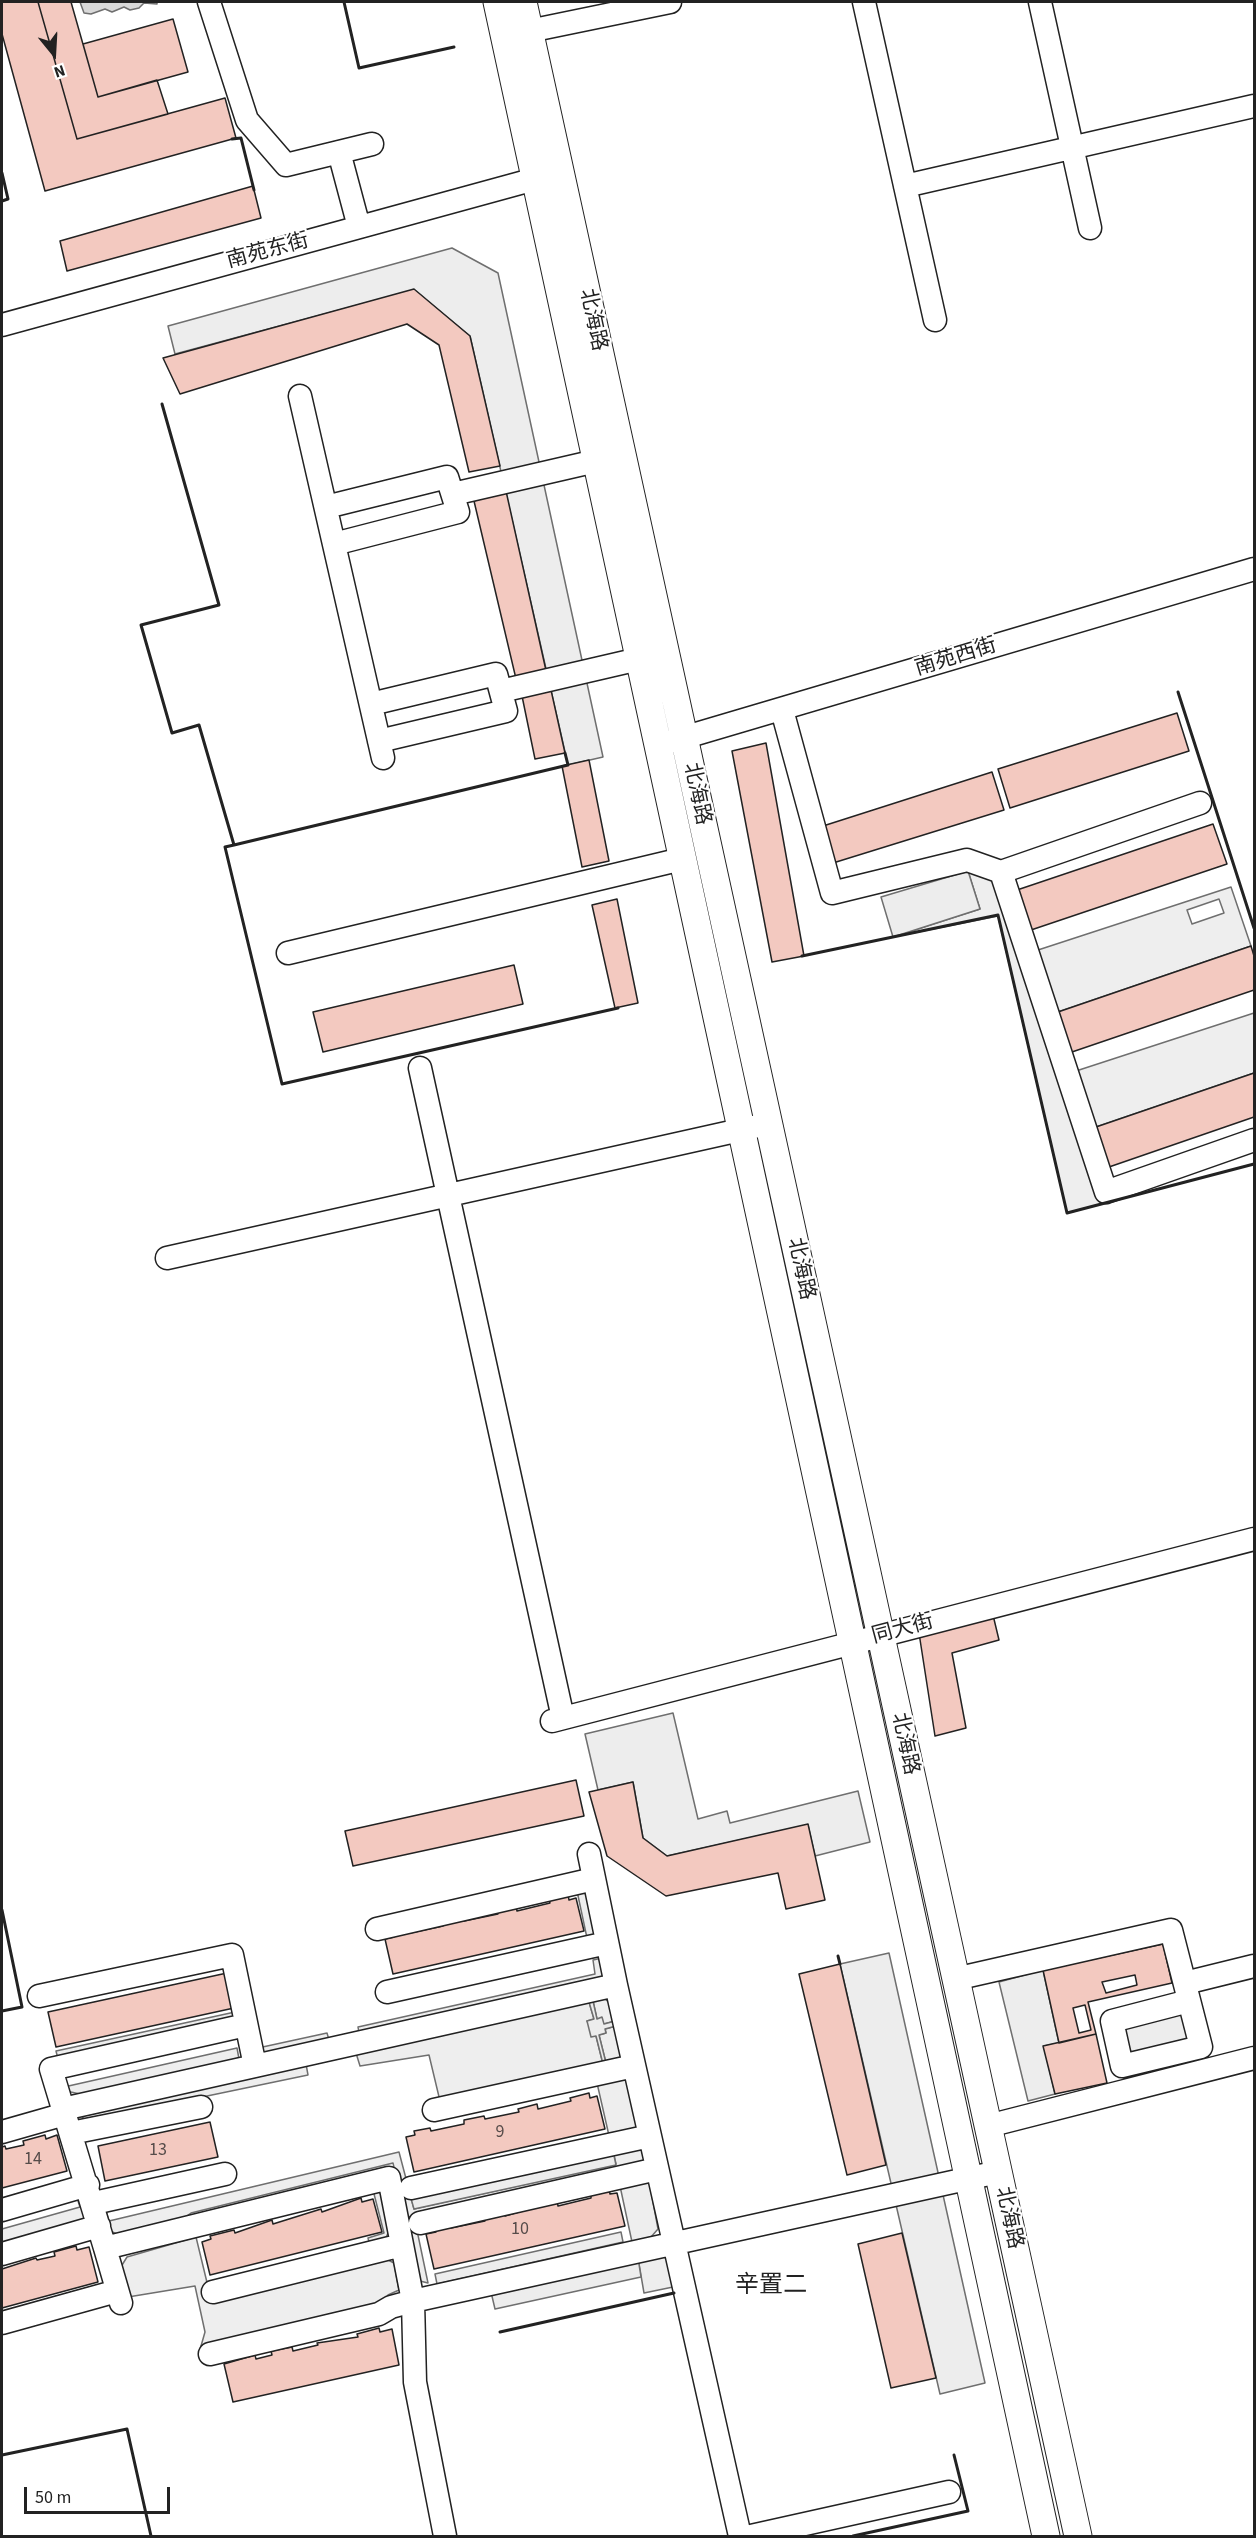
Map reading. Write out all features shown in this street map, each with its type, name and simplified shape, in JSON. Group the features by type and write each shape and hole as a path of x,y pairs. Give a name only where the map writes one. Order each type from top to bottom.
{"main road":[{"name":"北海路","path":"496,2 1046,2536"},
{"name":"北海路","path":"523,2 1078,2536"}],"street":[{"path":"209,2 247,120 286,165 372,144"},
{"path":"529,32 670,2"},
{"path":"864,2 935,320"},
{"path":"1040,2 1090,228"},
{"path":"905,186 1254,106"},
{"path":"339,152 359,227"},
{"name":"南苑东街","path":"2,325 535,179"},
{"path":"300,396 381,749 506,711 496,674 371,704"},
{"path":"453,494 596,461"},
{"path":"326,507 447,477 458,512 334,544"},
{"name":"南苑西街","path":"658,746 1254,569"},
{"path":"501,691 639,659"},
{"path":"782,710 832,893 967,860 1001,872 1200,803"},
{"path":"288,953 682,859"},
{"path":"1001,872 1106,1192 1254,1140"},
{"path":"420,1068 448,1195"},
{"path":"167,1258 768,1124"},
{"name":"同大街","path":"448,1195 558,1719 1254,1539"},
{"path":"589,1854 673,2243 740,2536"},
{"path":"377,1929 594,1879"},
{"path":"956,1979 1171,1930 1187,1992 1254,1966"},
{"path":"387,1992 607,1943"},
{"path":"39,1996 232,1955 255,2066"},
{"path":"2,2132 66,2119 255,2066 616,1985"},
{"path":"2,2323 119,2297 91,2194 51,2068 246,2025"},
{"path":"988,2126 1254,2058"},
{"path":"434,2110 634,2066"},
{"path":"66,2119 201,2107"},
{"path":"411,2188 650,2136"},
{"path":"420,2223 657,2169"},
{"path":"210,2354 379,2314 391,2307 413,2301 998,2172"},
{"path":"2,2210 225,2174"},
{"path":"105,2248 388,2178 413,2301 415,2382 444,2529"},
{"path":"2,2254 99,2226"},
{"path":"213,2292 402,2245"},
{"path":"750,2536 949,2492"}],"shaded area":[{"path":"80,2 157,2 157,4 144,3 139,8 130,10 124,7 112,12 105,9 91,14 84,13"},
{"path":"452,248 498,273 603,757 568,765 470,336 414,290 175,354 168,326"},
{"path":"968,871 992,880 1101,1204 1067,1213 998,916 893,937 980,909"},
{"path":"968,871 980,909 893,937 881,897"},
{"path":"1231,887 1251,946 1055,1013 1038,950","holes":["1219,899 1224,913 1192,924 1187,910"]},
{"path":"1254,1013 1254,1073 1096,1127 1076,1071"},
{"path":"673,1713 698,1819 727,1811 730,1823 858,1791 870,1842 815,1856 808,1825 667,1856 643,1838 633,1782 598,1790 585,1734"},
{"path":"588,1889 598,1935 587,1938 577,1891"},
{"path":"889,1953 985,2383 940,2394 840,1964"},
{"path":"602,1958 607,1974 603,1979 359,2033 358,2027 595,1974 593,1960"},
{"path":"1043,1970 1059,2043 1044,2046 1055,2094 1028,2101 999,1982"},
{"path":"605,1999 611,2004 615,2021 604,2024 597,2019 593,2001"},
{"path":"593,2001 597,2019 602,2017 604,2024 615,2021 616,2026 605,2029 606,2033 599,2035 606,2063 603,2064 596,2036 591,2037 587,2021 594,2019 589,2002"},
{"path":"1189,2001 1205,2063 1127,2083 1112,2021"},
{"path":"589,2002 594,2019 587,2021 596,2036 603,2064 440,2101 429,2055 360,2066 356,2053"},
{"path":"235,2012 240,2026 60,2067 56,2051"},
{"path":"616,2026 623,2059 606,2063 599,2035 606,2033 605,2029"},
{"path":"327,2033 329,2040 260,2054 258,2048"},
{"path":"237,2048 239,2059 80,2094 66,2091 64,2087"},
{"path":"306,2064 308,2075 87,2121 82,2117 82,2114"},
{"path":"627,2076 637,2129 610,2140 597,2083"},
{"path":"635,2145 642,2149 646,2165 414,2216 428,2283 420,2281 393,2163 191,2213 184,2218 119,2235 106,2229 105,2207 109,2221 399,2152 414,2209 616,2164 613,2151"},
{"path":"613,2151 616,2165 414,2209 410,2195"},
{"path":"649,2180 658,2229 651,2237 632,2242 620,2186"},
{"path":"373,2190 381,2193 389,2230 385,2241 370,2246 368,2238 384,2233"},
{"path":"80,2194 87,2220 2,2243 2,2229 80,2207 76,2195"},
{"path":"621,2232 623,2242 437,2284 435,2274"},
{"path":"196,2237 211,2299 384,2258 394,2263 399,2290 388,2295 389,2302 201,2346 205,2332 195,2286 128,2297 119,2270 127,2257"},
{"path":"661,2254 667,2257 673,2287 644,2293 638,2258"},
{"path":"638,2258 641,2277 495,2309 491,2292"}],"building":[{"path":"2,2 38,2 77,139 225,98 236,138 45,191 2,34"},
{"path":"38,2 71,2 98,97 157,80 168,114 77,139"},
{"path":"173,19 188,72 98,97 83,44"},
{"path":"253,186 261,218 67,271 60,241"},
{"path":"414,289 470,336 500,466 469,472 439,345 407,324 180,394 163,358"},
{"path":"506,491 547,675 517,683 474,501"},
{"path":"551,690 565,753 535,759 522,696"},
{"path":"1177,713 1189,751 1010,808 998,769"},
{"path":"766,743 804,956 772,962 732,751"},
{"path":"589,760 609,861 582,867 562,766"},
{"path":"992,772 1004,810 833,863 823,826"},
{"path":"1213,824 1227,864 1031,930 1017,890"},
{"path":"617,899 638,1003 615,1008 592,905"},
{"path":"1251,946 1254,956 1254,990 1069,1053 1055,1013"},
{"path":"514,965 523,1004 323,1052 313,1012"},
{"path":"1254,1073 1254,1117 1109,1167 1096,1127"},
{"path":"993,1615 999,1640 952,1653 966,1728 935,1736 919,1633"},
{"path":"576,1780 584,1816 353,1866 345,1831"},
{"path":"633,1782 643,1838 667,1856 808,1824 825,1900 786,1909 778,1873 666,1896 607,1856 589,1792"},
{"path":"568,1895 569,1900 576,1898 584,1931 393,1974 385,1939 394,1937 393,1933 409,1929 410,1933 443,1926 443,1922 463,1917 464,1921 498,1914 497,1911 516,1906 517,1911 550,1903 549,1899"},
{"path":"1163,1944 1172,1983 1088,2002 1096,2034 1059,2043 1043,1970"},
{"path":"840,1964 886,2165 847,2175 799,1974"},
{"path":"227,1973 234,2008 56,2047 48,2012"},
{"path":"1135,1975 1137,1985 1106,1993 1102,1982"},
{"path":"1085,2005 1091,2030 1079,2033 1073,2008"},
{"path":"1096,2034 1107,2083 1055,2094 1043,2046"},
{"path":"589,2093 590,2098 597,2096 605,2129 414,2172 406,2137 415,2135 414,2131 430,2128 431,2131 464,2124 464,2120 484,2116 485,2119 519,2112 518,2109 537,2104 538,2109 571,2101 570,2098"},
{"path":"210,2122 218,2157 105,2181 98,2146"},
{"path":"45,2135 46,2139 57,2135 67,2171 2,2188 2,2147 5,2146 6,2149 24,2145 23,2141"},
{"path":"609,2190 610,2194 617,2193 625,2226 434,2269 426,2234 436,2232 434,2228 450,2224 451,2228 485,2221 484,2217 505,2213 505,2216 557,2201 558,2206 591,2198 591,2195"},
{"path":"361,2198 362,2202 373,2199 382,2232 210,2275 202,2242 211,2239 210,2236 234,2230 235,2233 272,2220 273,2224 321,2209 322,2212"},
{"path":"902,2233 936,2378 891,2388 858,2244"},
{"path":"76,2246 77,2250 89,2247 98,2282 2,2308 2,2269 36,2258 37,2260 55,2256 54,2252"},
{"path":"379,2328 380,2332 392,2329 399,2365 233,2402 224,2364 255,2355 256,2359 272,2355 271,2351 292,2347 293,2351 318,2345 317,2343 358,2337 357,2334"}],"wall":[{"path":"344,2 359,68 454,47"},
{"path":"232,139 241,138 254,190"},
{"path":"2,173 8,199 2,201"},
{"path":"162,404 219,605 141,625 172,733 199,725 234,845 568,765 565,753"},
{"path":"1178,692 1254,928"},
{"path":"234,845 225,847 282,1084 618,1008"},
{"path":"802,956 998,915 1067,1213 1254,1164"},
{"path":"2,1910 22,2007 2,2011"},
{"path":"838,1956 840,1964"},
{"path":"500,2332 674,2293"},
{"path":"2,2455 127,2429 151,2536"},
{"path":"853,2536 968,2511 954,2455"}],"district":[{"name":"辛置二","path":"771,2287"}]}
